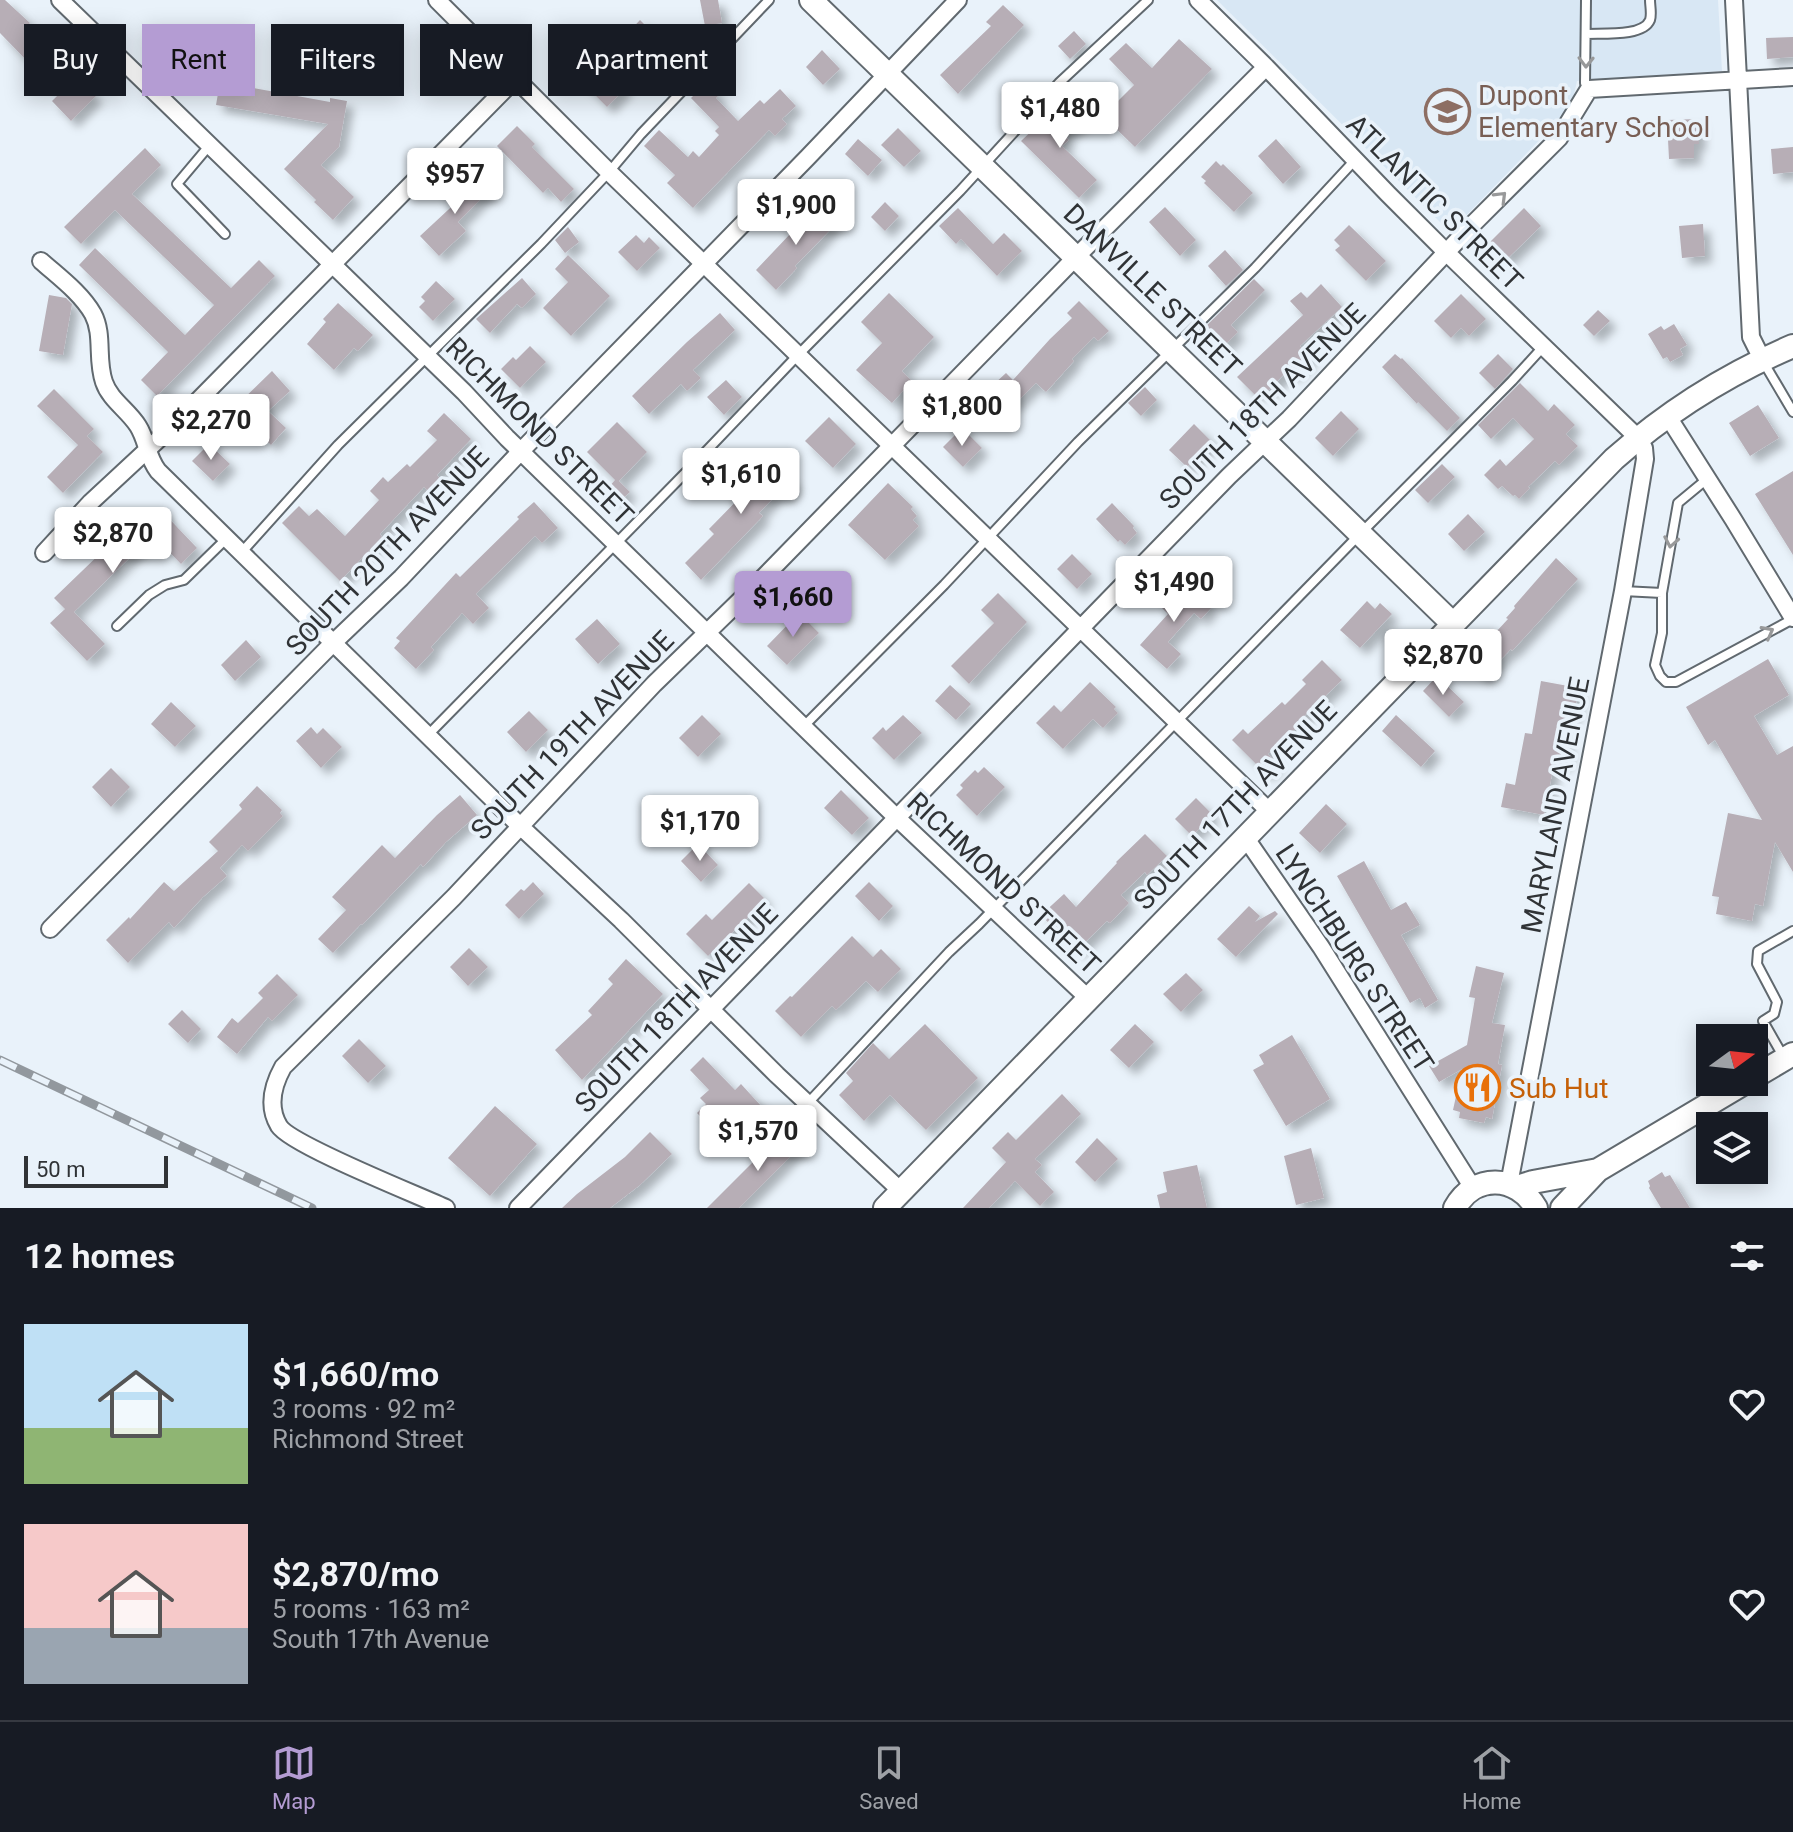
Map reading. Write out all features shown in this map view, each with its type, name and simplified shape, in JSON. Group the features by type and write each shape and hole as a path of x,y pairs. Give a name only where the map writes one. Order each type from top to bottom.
{"street":[{"name":"RICHMOND STREET","path":"60,0 897,818 1088,998"},
{"name":"LYNCHBURG STREET","path":"437,0 461,24"},
{"name":"DANVILLE STREET","path":"811,0 1453,624"},
{"name":"SOUTH 20TH AVENUE","path":"50,929 401,578 958,0"},
{"name":"ATLANTIC STREET","path":"1198,0 1447,253 1638,438"},
{"path":"1734,0 1751,337 1762,359"},
{"name":"SOUTH 19TH AVENUE","path":"446,1208 287,1134 279,1125 272,1097 275,1081 283,1067 454,897 654,684 769,572 1266,67"},
{"path":"1589,89 1793,77"},
{"name":"SOUTH 18TH AVENUE","path":"518,1208 1559,138 1589,89"},
{"name":"LYNCHBURG STREET","path":"532,94 1270,812"},
{"path":"44,553 91,502 147,450 498,96"},
{"path":"41,261 86,303 95,318 100,336 104,383 113,399 137,424 151,462 158,471 520,826 901,1191"},
{"name":"SOUTH 17TH AVENUE","path":"885,1208 1614,459 1667,415 1711,387 1793,346"},
{"path":"1667,415 1793,619"},
{"name":"MARYLAND AVENUE","path":"1513,1185 1623,591 1645,459 1644,448 1638,438"},
{"name":"LYNCHBURG STREET","path":"1245,837 1321,947 1473,1188"},
{"path":"1768,1069 1789,1056"},
{"path":"1562,1208 1598,1170 1722,1096"},
{"path":"1455,1208 1465,1194 1484,1183 1513,1185 1598,1170"},
{"path":"1513,1185 1527,1195 1536,1208"}],"lane":[{"path":"241,553 338,445 541,244 769,0"},
{"path":"427,735 960,191 1059,83 1148,0"},
{"path":"1586,0 1585,83 1589,89"},
{"path":"1586,34 1638,32 1651,18 1650,0"},
{"path":"209,146 177,184 225,234"},
{"path":"804,726 1078,442 1255,268 1355,159"},
{"path":"807,1103 949,952 1543,347"},
{"path":"1762,359 1793,412"},
{"path":"1707,478 1678,503 1662,593 1662,633 1655,665 1660,676 1666,682 1676,682 1793,619"},
{"path":"117,626 149,595 165,585 184,580 227,538"},
{"path":"1623,591 1662,593"},
{"path":"1789,1056 1763,1021 1774,1014 1777,1002 1757,964 1758,951 1793,931"}],"shaded area":[{"name":"Dupont Elementary School","path":"1217,0 1718,0 1722,71 1577,81 1572,104 1561,118 1454,228 1447,229"}],"building":[{"path":"0,0 5,0 30,23 24,24 24,58 0,33"},
{"path":"700,0 718,0 722,23 705,24"},
{"path":"1003,5 1024,25 958,94 940,75 991,26 986,22"},
{"path":"1074,31 1086,44 1070,59 1058,46"},
{"path":"1793,37 1793,57 1767,59 1766,38"},
{"path":"1179,39 1212,69 1135,147 1103,116 1134,85 1109,59 1126,43 1152,68"},
{"path":"822,50 840,69 823,85 806,67"},
{"path":"255,88 271,91 271,96 347,101 339,147 321,165 354,197 333,220 284,169 328,124 216,105 218,96 255,96"},
{"path":"780,89 796,106 782,119 787,124 775,136 769,130 693,208 667,183 675,175 644,146 659,130 688,157 693,151 699,157 719,135 715,131 719,127 691,98 718,96 716,98 738,121 760,100 764,104"},
{"path":"57,96 96,96 71,121 52,101"},
{"path":"596,96 618,96 607,107"},
{"path":"1069,103 1084,119 1065,136 1069,140 1062,146 1097,180 1079,198 1021,141"},
{"path":"1698,119 1699,144 1694,144 1694,158 1669,159 1667,120"},
{"path":"517,126 535,144 532,147 574,189 561,202 548,188 543,193 497,146"},
{"path":"898,128 921,151 904,167 881,145"},
{"path":"858,139 882,160 868,176 845,154"},
{"path":"1276,139 1301,167 1283,184 1258,156"},
{"path":"1793,147 1793,172 1773,174 1771,149"},
{"path":"145,148 161,165 132,194 231,288 259,260 275,276 157,396 141,380 168,352 79,265 95,248 185,335 214,305 115,210 81,244 64,227"},
{"path":"1216,161 1253,193 1234,212 1201,177"},
{"path":"471,172 489,191 458,222 466,231 439,256 420,236 462,197 454,189"},
{"path":"885,202 899,216 885,231 871,217"},
{"path":"816,205 836,224 776,290 756,270"},
{"path":"1165,207 1196,240 1180,256 1149,222"},
{"path":"958,208 993,244 1004,233 1022,251 997,276 961,239 956,244 939,226"},
{"path":"1524,208 1541,226 1506,260 1489,243"},
{"path":"1703,224 1705,256 1682,258 1679,226"},
{"path":"1349,225 1386,261 1366,281 1335,250 1340,246 1334,240"},
{"path":"568,227 579,242 565,253 555,240"},
{"path":"636,235 644,243 649,237 660,248 637,271 618,252"},
{"path":"1225,250 1243,270 1226,286 1208,266"},
{"path":"568,255 610,296 571,336 543,308 568,282 555,269"},
{"path":"522,278 536,294 522,308 517,304 490,333 476,319"},
{"path":"1254,279 1265,290 1231,325 1238,332 1224,346 1205,327"},
{"path":"436,281 455,299 433,321 419,307 425,301 421,297"},
{"path":"1321,284 1342,307 1300,346 1310,358 1292,375 1288,370 1267,392 1263,387 1255,395 1237,377 1303,315 1290,301 1301,292 1307,298"},
{"path":"889,293 934,337 902,371 912,381 892,403 856,370 882,343 861,322"},
{"path":"1461,294 1486,319 1469,336 1461,328 1451,338 1434,321"},
{"path":"49,295 66,298 72,304 63,355 39,351"},
{"path":"1079,301 1109,331 1098,341 1094,337 1046,392 1036,383 1013,406 993,385 1006,373 1013,380 1072,318 1067,313"},
{"path":"338,303 373,335 358,351 354,348 334,370 307,344"},
{"path":"1598,310 1610,321 1594,336 1583,325"},
{"path":"720,313 735,330 693,370 701,378 687,391 681,384 649,414 632,396"},
{"path":"1674,324 1687,345 1680,349 1683,355 1670,362 1667,357 1663,359 1648,334 1661,326 1664,330"},
{"path":"530,346 546,362 520,388 501,369"},
{"path":"1395,354 1460,418 1447,431 1382,367"},
{"path":"1498,354 1513,369 1495,389 1479,373"},
{"path":"272,371 290,391 268,411 286,428 271,445 234,408"},
{"path":"726,380 742,397 724,415 707,397"},
{"path":"1520,383 1548,411 1554,404 1575,425 1566,434 1578,446 1559,465 1555,461 1519,499 1502,486 1498,489 1484,475 1500,459 1506,466 1534,439 1513,418 1491,439 1478,425"},
{"path":"1145,387 1157,400 1141,416 1128,403"},
{"path":"54,389 94,429 87,436 103,452 63,493 47,477 78,445 37,406"},
{"path":"1758,405 1779,438 1750,456 1729,423"},
{"path":"1341,411 1359,429 1333,456 1315,438"},
{"path":"444,413 471,439 437,475 442,481 430,493 424,487 340,581 282,523 299,506 309,516 317,509 345,536 379,500 370,491 383,477 388,482 407,464 410,467 437,440 427,431"},
{"path":"829,417 856,444 833,468 805,441"},
{"path":"617,422 647,452 619,481 630,492 619,502 606,490 615,480 587,452"},
{"path":"1194,424 1212,442 1187,467 1169,450"},
{"path":"962,428 982,448 963,467 943,447"},
{"path":"209,444 230,464 213,481 192,461"},
{"path":"763,454 795,484 784,496 779,492 759,513 763,516 701,580 685,563 714,534 709,529 756,481 746,472"},
{"path":"1442,464 1455,477 1428,503 1415,490"},
{"path":"1793,471 1793,555 1755,494"},
{"path":"888,483 913,507 911,509 917,516 913,520 919,526 885,560 848,525"},
{"path":"534,502 558,528 542,543 535,536 476,594 489,608 473,624 462,613 416,669 394,648 400,641 396,638 456,573 460,577"},
{"path":"1112,503 1137,533 1125,545 1120,540 1118,542 1096,519"},
{"path":"158,507 197,548 181,564 153,535 74,612 105,644 87,661 50,623 65,609 54,598 136,519 141,524"},
{"path":"1468,514 1485,532 1464,551 1448,534"},
{"path":"1072,554 1092,574 1077,589 1057,569"},
{"path":"1556,558 1578,579 1483,678 1457,652 1474,635 1484,645"},
{"path":"1186,583 1212,607 1201,619 1194,613 1168,642 1181,654 1167,669 1140,645 1168,614 1162,608"},
{"path":"998,593 1027,622 969,684 951,666 994,623 981,610"},
{"path":"1367,601 1375,609 1380,603 1392,614 1360,648 1340,630"},
{"path":"799,613 819,633 787,665 767,646"},
{"path":"597,619 620,644 598,664 575,639"},
{"path":"246,640 261,657 235,681 221,665"},
{"path":"1768,659 1789,695 1754,716 1777,755 1793,746 1793,872 1775,842 1763,906 1755,904 1752,921 1716,914 1719,897 1712,896 1728,813 1762,820 1715,740 1708,745 1686,707"},
{"path":"1322,660 1342,680 1268,754 1277,763 1266,774 1232,740 1243,729 1248,734 1282,702 1285,705 1306,684 1302,680"},
{"path":"1437,676 1464,702 1449,717 1423,691"},
{"path":"1541,681 1579,688 1563,744 1568,745 1565,763 1554,764 1544,815 1501,807 1506,783 1515,785 1525,733 1532,734"},
{"path":"1090,682 1116,707 1114,709 1118,713 1103,728 1093,719 1063,749 1036,723 1054,705 1061,712"},
{"path":"950,685 971,704 956,720 935,701"},
{"path":"171,702 196,726 175,747 151,724"},
{"path":"529,711 548,730 526,752 507,732"},
{"path":"702,715 721,734 698,757 679,738"},
{"path":"903,715 922,733 894,760 872,738 883,727 886,731"},
{"path":"1396,715 1435,751 1421,767 1382,731"},
{"path":"311,727 317,734 323,728 342,747 321,768 296,741"},
{"path":"984,767 1005,787 977,816 956,795 963,788 960,785 975,770 978,773"},
{"path":"111,768 130,787 111,807 92,787"},
{"path":"257,786 282,810 280,813 283,816 248,851 242,845 220,868 227,876 174,928 169,922 128,963 106,940 164,882 174,891 218,851 209,842 242,809 239,805"},
{"path":"841,790 869,818 852,835 824,808"},
{"path":"460,795 477,815 423,867 421,864 333,953 318,939 346,910 332,897 382,845 395,858"},
{"path":"1196,798 1213,815 1192,836 1175,819"},
{"path":"1326,804 1347,824 1320,853 1299,833"},
{"path":"1145,834 1167,856 1121,895 1129,903 1076,951 1041,915 1064,894 1076,907"},
{"path":"698,844 718,865 701,882 681,861"},
{"path":"1364,861 1391,910 1406,902 1420,925 1401,935 1438,1000 1425,1008 1420,998 1410,1003 1337,876"},
{"path":"533,882 544,894 519,919 505,905"},
{"path":"869,882 893,906 879,921 855,896"},
{"path":"749,883 766,900 708,956 686,934 706,914 712,920"},
{"path":"1249,906 1260,916 1255,922 1275,911 1278,914 1236,957 1217,939"},
{"path":"852,936 873,957 881,949 901,969 878,992 866,981 836,1010 832,1006 801,1037 775,1011"},
{"path":"469,948 488,967 468,986 450,967"},
{"path":"626,959 663,994 582,1080 555,1050 592,1015 588,1011 613,984 608,979"},
{"path":"1476,966 1504,973 1492,1023 1505,1025 1498,1064 1502,1065 1492,1119 1486,1117 1484,1123 1459,1118 1460,1112 1453,1110 1462,1069 1439,1082 1429,1066 1467,1045 1475,998 1469,997"},
{"path":"1186,973 1203,990 1181,1012 1163,994"},
{"path":"277,974 298,995 272,1021 268,1017 237,1054 217,1037 232,1018 238,1023 263,998 258,993"},
{"path":"182,1010 201,1029 188,1043 168,1024"},
{"path":"925,1024 978,1078 926,1130 890,1095 864,1121 839,1095 853,1081 846,1073 873,1043 889,1059"},
{"path":"1135,1024 1154,1042 1129,1068 1110,1050"},
{"path":"1292,1035 1330,1099 1286,1126 1253,1070 1264,1064 1259,1055"},
{"path":"359,1039 386,1066 368,1083 342,1056"},
{"path":"703,1057 735,1090 741,1084 762,1107 748,1121 741,1113 729,1125 718,1113 707,1123 697,1113 706,1104 700,1098 709,1090 690,1070"},
{"path":"1062,1094 1081,1114 1035,1159 1042,1165 1035,1172 1054,1192 1040,1206 1015,1181 989,1208 963,1208 1006,1162 992,1148 1008,1132 1016,1140"},
{"path":"495,1106 537,1144 490,1196 448,1158"},
{"path":"785,1130 801,1146 739,1208 707,1208"},
{"path":"650,1132 672,1154 640,1185 610,1208 562,1208 625,1157"},
{"path":"1097,1138 1118,1159 1095,1182 1075,1162"},
{"path":"1311,1148 1324,1198 1296,1205 1284,1156"},
{"path":"1197,1165 1207,1208 1160,1208 1157,1195 1167,1192 1163,1172"},
{"path":"1662,1172 1665,1177 1670,1175 1690,1208 1661,1208 1648,1181"}],"railway":[{"path":"0,1060 312,1208"}],"place":[{"name":"Dupont Elementary School","path":"1447,111"},
{"name":"Sub Hut","path":"1478,1088"}]}
